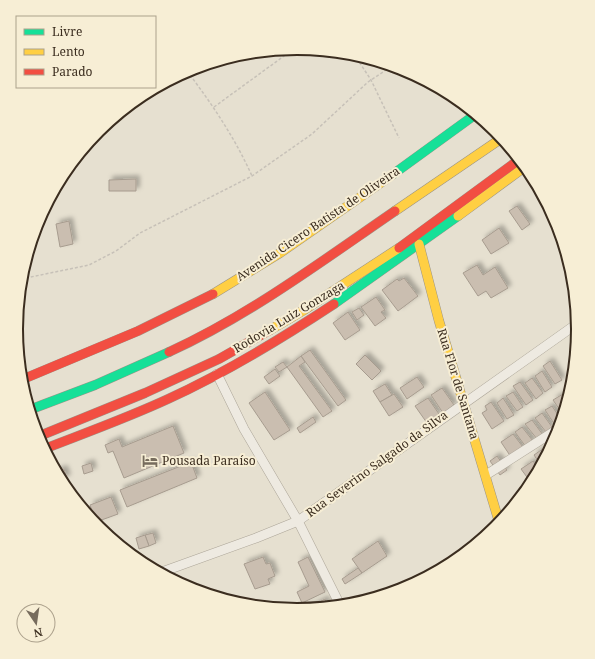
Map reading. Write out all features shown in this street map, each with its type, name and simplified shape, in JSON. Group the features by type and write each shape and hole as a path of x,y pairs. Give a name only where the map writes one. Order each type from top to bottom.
{"main road":[{"name":"Avenida Cicero Batista de Oliveira","path":"27,378 113,344 200,301 250,272 353,202 471,117"},
{"path":"34,408 95,385 204,336 263,301 497,141"},
{"name":"Rodovia Luiz Gonzaga","path":"44,434 145,393 219,359 304,310 404,245 515,162"},
{"path":"49,447 168,399 217,374 298,328 360,287 521,170"},
{"name":"Rua Flor de Santana","path":"419,244 439,321 498,517"}],"street":[{"name":"Rua Severino Salgado da Silva","path":"166,570 298,521 464,402 572,327"},
{"path":"217,374 244,429 298,521 338,601"},
{"path":"486,475 552,433"}],"path":[{"path":"214,107 284,56"},
{"path":"359,62 371,80 399,138"},
{"path":"28,278 90,265 116,251 140,233 252,176 312,134 371,80 386,70"},
{"path":"191,76 214,107 243,156 252,176"}],"building":[{"path":"136,179 136,191 109,191 109,180"},
{"path":"517,206 530,224 522,230 509,211"},
{"path":"69,221 73,244 60,247 56,224"},
{"path":"499,228 509,243 491,254 482,240"},
{"path":"477,265 483,275 495,267 508,288 491,298 486,291 478,296 463,273"},
{"path":"404,278 418,296 398,311 382,290 397,279 399,281"},
{"path":"376,297 385,310 381,312 386,318 375,326 361,307"},
{"path":"359,308 364,315 357,320 352,312"},
{"path":"348,312 360,330 345,340 333,323"},
{"path":"310,350 346,400 338,406 301,356"},
{"path":"365,355 381,371 372,380 356,364"},
{"path":"301,356 305,362 299,366 332,411 323,417 287,367"},
{"path":"550,361 562,380 555,384 543,366"},
{"path":"283,362 287,367 279,372 275,367"},
{"path":"275,369 280,376 269,384 264,377"},
{"path":"542,371 552,387 545,392 535,376"},
{"path":"417,377 424,387 407,399 400,388"},
{"path":"532,378 543,393 536,399 525,383"},
{"path":"520,382 533,400 526,405 513,386"},
{"path":"385,384 392,395 380,402 373,391"},
{"path":"442,388 454,405 443,413 431,395"},
{"path":"265,392 290,430 274,440 249,403"},
{"path":"513,392 523,407 517,411 506,396"},
{"path":"394,394 403,407 389,416 380,402"},
{"path":"563,394 564,396 560,410 553,400"},
{"path":"428,398 439,414 427,423 415,406"},
{"path":"503,398 514,415 507,419 497,403"},
{"path":"491,402 504,421 492,429 482,413 487,410 485,406"},
{"path":"552,406 558,415 555,425 545,410"},
{"path":"542,413 552,427 546,432 535,418"},
{"path":"313,417 316,422 300,433 297,428"},
{"path":"532,420 543,435 537,439 525,424"},
{"path":"173,426 184,453 124,478 113,451 108,453 105,445 119,439 122,447"},
{"path":"522,427 533,441 526,447 515,432"},
{"path":"513,434 526,451 511,457 501,442"},
{"path":"544,448 545,449 538,461 534,455"},
{"path":"497,456 507,470 500,475 490,461"},
{"path":"533,461 536,465 528,479 521,469"},
{"path":"191,462 197,478 127,507 120,490"},
{"path":"91,463 93,471 84,474 82,466"},
{"path":"64,469 67,478 67,478 62,470"},
{"path":"111,497 118,514 100,521 92,512 90,505"},
{"path":"153,533 156,543 149,546 145,535"},
{"path":"145,535 149,546 139,549 136,538"},
{"path":"378,541 387,556 362,573 352,559"},
{"path":"263,557 266,564 270,563 275,576 268,579 270,584 255,589 244,564"},
{"path":"308,557 325,592 302,603 297,592 309,586 298,562"},
{"path":"358,568 362,573 345,584 342,579"},
{"path":"325,599 326,602 318,603"}],"traffic: fast":[{"path":"392,175 471,117"},
{"path":"334,304 458,216"},
{"path":"34,408 95,385 169,352"}],"traffic: slow":[{"path":"395,211 497,141"},
{"path":"458,216 521,170"},
{"path":"213,294 280,253 392,175"},
{"path":"419,244 439,321 498,517"},
{"path":"270,330 304,310 399,248"}],"traffic: jam":[{"path":"399,248 515,162"},
{"path":"169,352 257,304 313,268 395,211"},
{"path":"27,377 138,331 213,294"},
{"path":"49,447 137,413 211,378 294,330 334,304"},
{"path":"44,434 145,393 219,359 270,330"}],"place":[{"name":"Pousada Paraíso","path":"150,461"}]}
